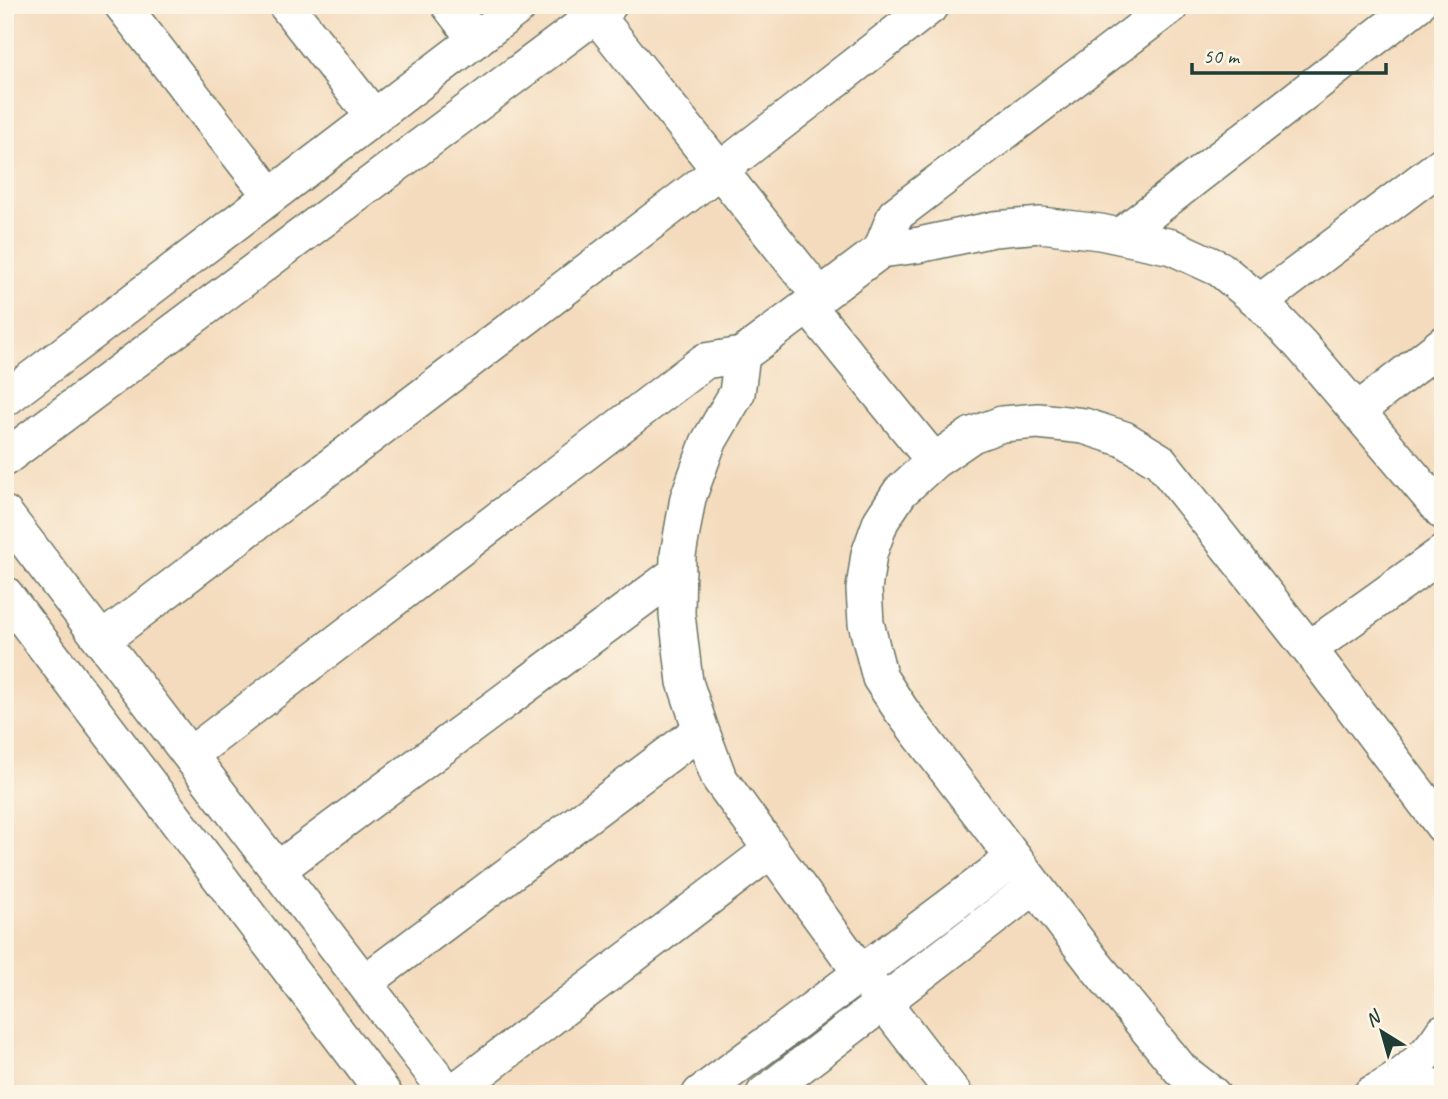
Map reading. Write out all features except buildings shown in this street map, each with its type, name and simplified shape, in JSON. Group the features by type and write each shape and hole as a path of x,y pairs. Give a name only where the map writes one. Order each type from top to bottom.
{"street":[{"path":"122,5 271,196"},
{"path":"286,5 374,117"},
{"path":"449,5 476,40"},
{"path":"5,399 521,5"},
{"path":"102,640 720,170 932,5"},
{"path":"881,250 895,215 1172,5"},
{"path":"1120,236 1417,5"},
{"path":"5,458 599,9 934,461"},
{"path":"1260,302 1443,164"},
{"path":"190,755 705,361 743,355 881,250 994,229 1041,225 1120,236 1172,247 1220,269 1260,302 1301,345 1443,512"},
{"path":"1357,411 1443,344"},
{"path":"743,355 737,393 708,443 688,498 678,555 677,614 685,682 719,778 861,973 954,1094"},
{"path":"1212,1094 1181,1070 1096,966 901,710 880,678 866,623 864,589 869,554 881,521 900,492 934,461 972,435 1002,424 1038,421 1084,426 1124,439 1160,461 1309,649 1443,826"},
{"path":"5,514 450,1094 771,850"},
{"path":"1309,649 1443,553"},
{"path":"277,870 678,572"},
{"path":"5,594 384,1094"},
{"path":"364,983 701,730"},
{"path":"699,1094 1014,858"},
{"path":"764,1094 1035,886"},
{"path":"1392,1084 1436,1043 1443,1032"},
{"path":"1392,1084 1434,1094"}]}
